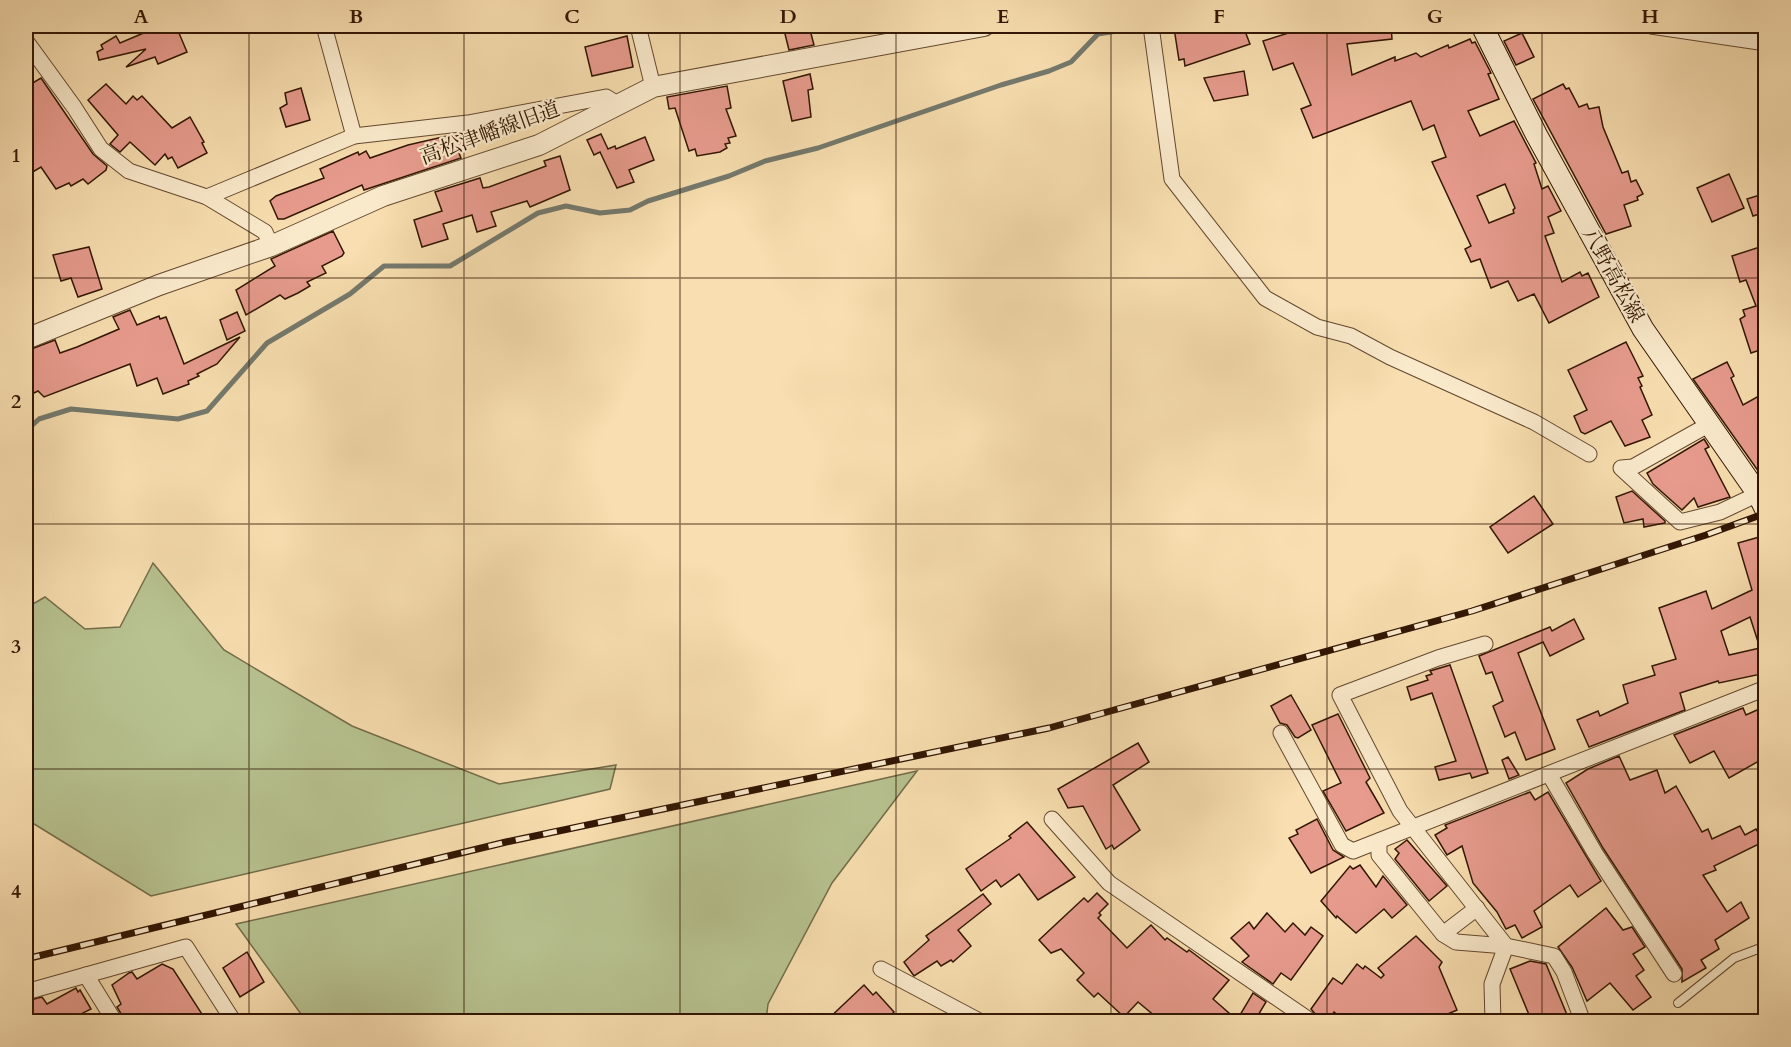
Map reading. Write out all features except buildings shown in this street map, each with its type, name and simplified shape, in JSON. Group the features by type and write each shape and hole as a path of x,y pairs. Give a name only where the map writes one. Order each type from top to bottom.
{"main road":[{"name":"八野高松線","path":"1482,26 1536,134 1642,329 1762,502"}],"street":[{"path":"324,26 354,135"},
{"path":"638,26 653,87"},
{"name":"高松津幡線旧道","path":"26,339 148,290 271,246 383,196 539,146 653,87 984,26"},
{"path":"1651,26 1766,43"},
{"path":"1152,31 1172,179 1265,298 1317,327 1351,336 1390,357 1534,422 1589,454"},
{"path":"26,41 74,107 100,149 129,171 207,198 265,232 271,246"},
{"path":"207,198 354,135 468,123 606,97 619,105"},
{"path":"1708,425 1633,467 1621,468 1680,522 1762,502"},
{"path":"1485,644 1438,658 1340,695 1400,811 1506,946"},
{"path":"1281,733 1342,844 1353,851 1766,688"},
{"path":"1549,774 1595,853 1674,974"},
{"path":"1052,819 1109,884 1312,1022"},
{"path":"1379,841 1379,855 1443,934 1456,942 1542,951 1554,956 1564,972 1584,1022"},
{"path":"1443,934 1477,908"},
{"path":"1493,1022 1492,984 1506,946"},
{"path":"26,992 186,947 234,1022"},
{"path":"881,969 981,1022"},
{"path":"86,975 115,1022"}],"lane":[{"path":"1678,1003 1734,958 1766,946"}],"green space":[{"path":"153,563 224,650 352,726 499,784 616,765 610,789 151,896 26,819 26,608 45,597 85,629 120,627"},
{"path":"917,771 832,883 768,1004 766,1021 306,1021 236,924"}],"waterway":[{"path":"26,431 39,419 71,409 178,419 207,411 267,343 350,294 384,266 450,266 538,213 566,206 600,213 630,210 648,201 729,176 765,161 818,148 1001,85 1049,71 1071,62 1098,34 1148,26"}],"railway":[{"path":"26,959 506,842 1049,728 1472,611 1706,535 1766,513"}]}
